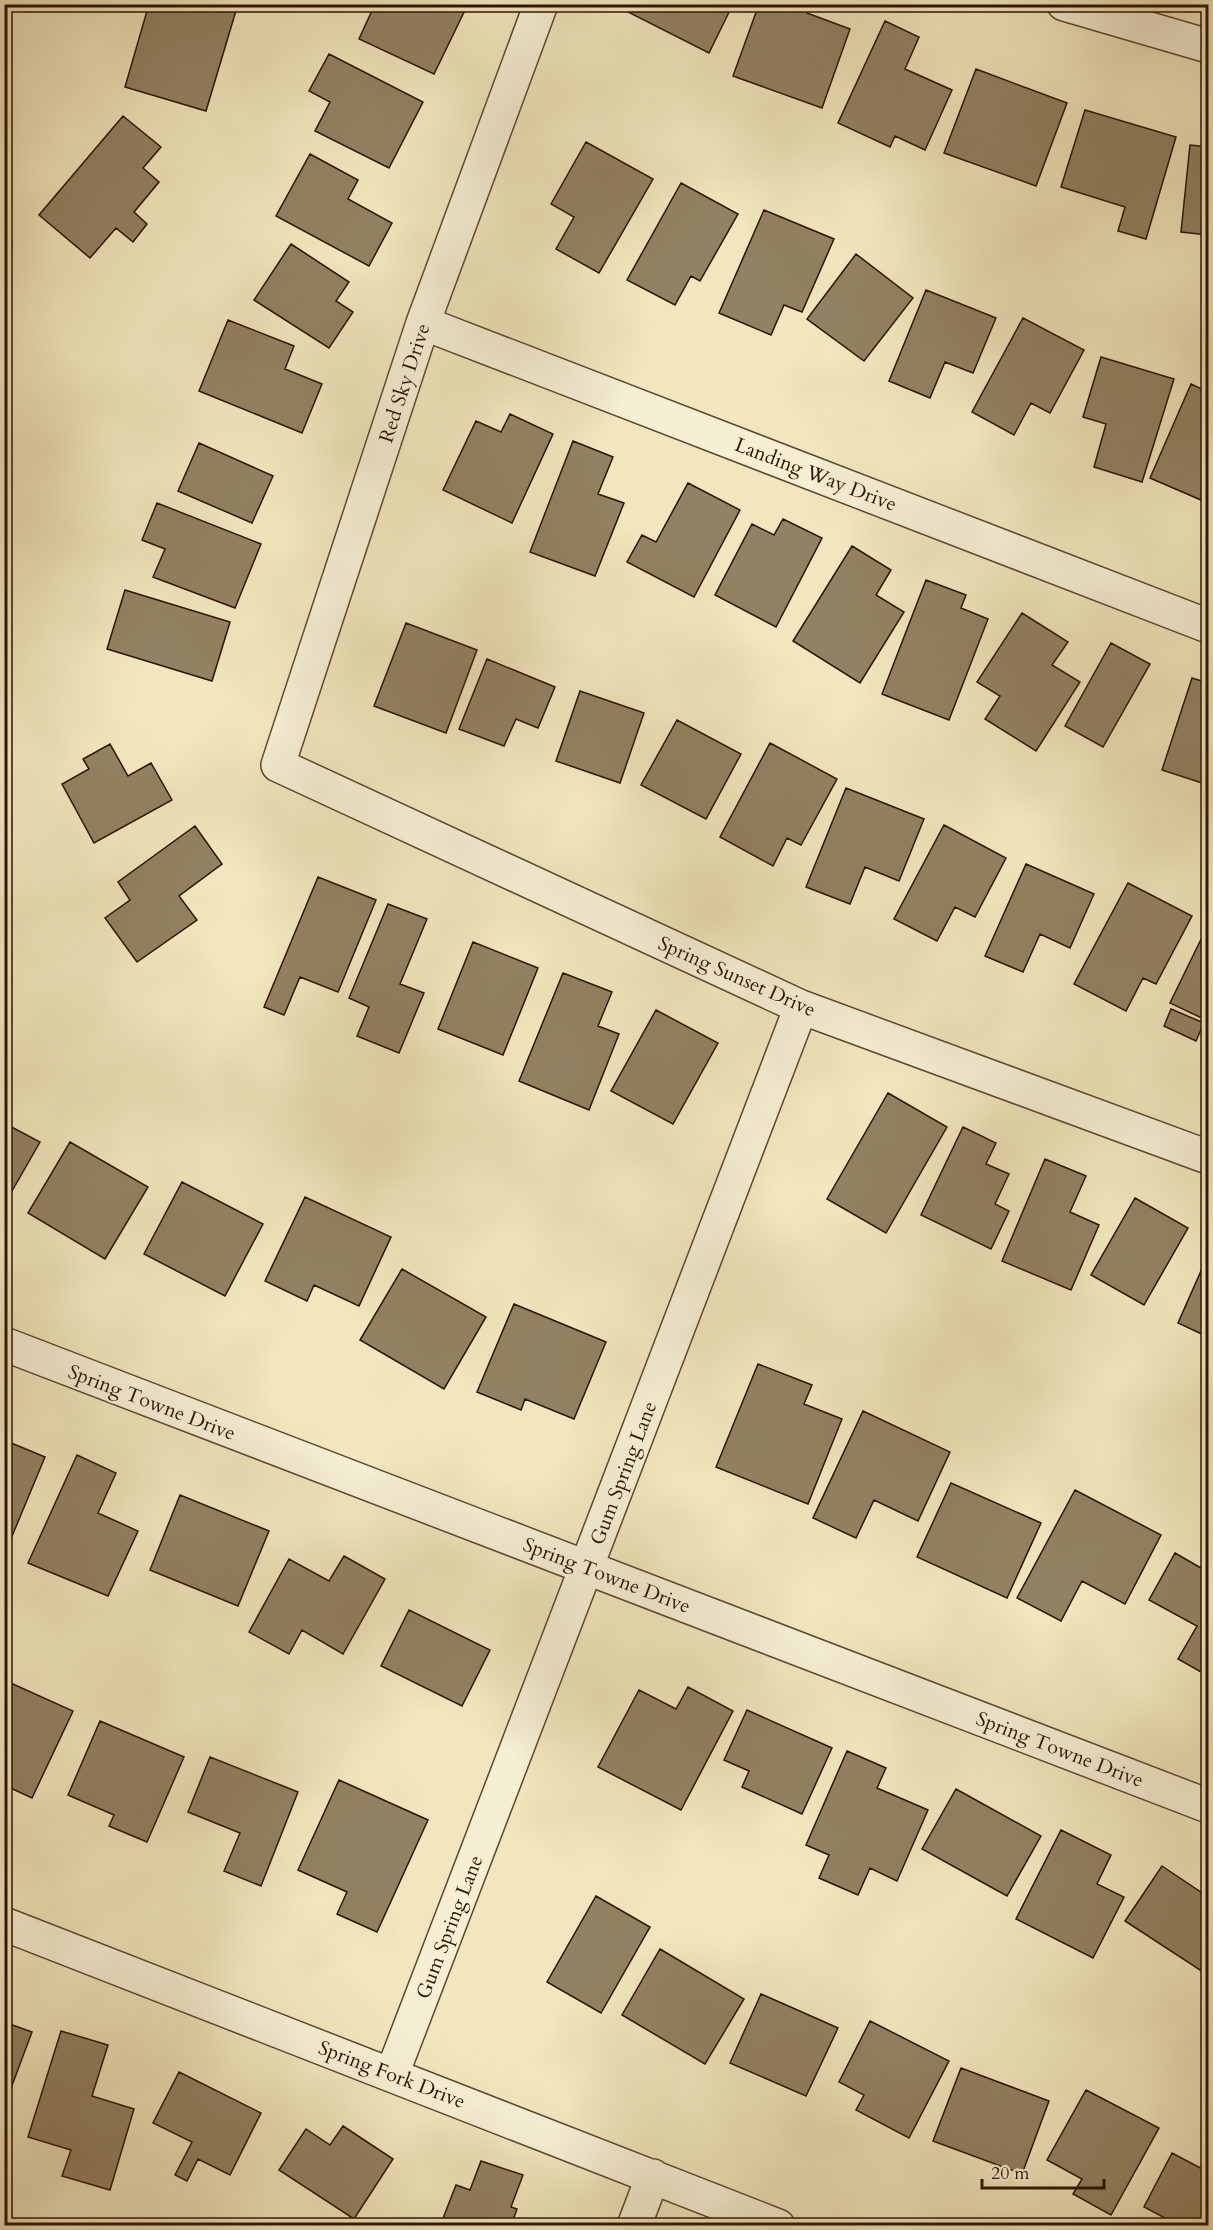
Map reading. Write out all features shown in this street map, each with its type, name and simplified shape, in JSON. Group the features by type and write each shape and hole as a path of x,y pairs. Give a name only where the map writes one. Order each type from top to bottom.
{"street":[{"name":"Red Sky Drive","path":"278,765 423,323 541,4"},
{"path":"1064,4 1209,46"},
{"name":"Landing Way Drive","path":"423,323 1209,626"},
{"name":"Spring Sunset Drive","path":"278,765 801,1007 1209,1157"},
{"name":"Gum Spring Lane","path":"392,2074 801,1007"},
{"name":"Spring Towne Drive","path":"4,1344 160,1406 1209,1806"},
{"name":"Spring Fork Drive","path":"4,1924 778,2226"},
{"path":"634,2226 653,2176"}],"building":[{"path":"149,4 165,4 186,11 188,4 238,4 206,111 125,87"},
{"path":"375,4 468,4 434,74 359,39"},
{"path":"627,4 733,4 709,53 624,10"},
{"path":"759,4 810,4 807,13 850,29 822,108 733,76"},
{"path":"885,21 919,37 905,69 952,90 925,150 895,136 890,147 838,123"},
{"path":"329,54 423,102 389,168 315,131 330,102 309,91"},
{"path":"976,69 1067,103 1036,186 944,153"},
{"path":"1085,110 1176,137 1146,239 1118,231 1125,207 1061,187"},
{"path":"123,116 161,147 143,168 159,182 134,212 147,224 133,242 116,228 90,258 39,215"},
{"path":"586,142 653,179 599,273 556,249 574,217 551,204"},
{"path":"1190,145 1208,147 1208,235 1181,232"},
{"path":"310,154 358,180 348,199 392,223 369,266 276,216"},
{"path":"681,183 738,214 700,281 691,276 675,305 627,280"},
{"path":"764,210 834,239 802,312 784,305 771,335 719,313"},
{"path":"4,241 12,242 8,287 4,287"},
{"path":"291,244 349,282 336,301 353,312 329,348 254,300"},
{"path":"856,254 913,298 864,361 807,319"},
{"path":"926,290 996,318 973,373 945,362 930,398 889,381"},
{"path":"1023,318 1084,350 1050,413 1031,403 1014,435 972,412"},
{"path":"228,320 294,346 285,369 322,384 302,433 199,391"},
{"path":"1101,357 1174,379 1142,482 1094,467 1106,424 1083,417"},
{"path":"1191,384 1208,392 1208,503 1150,478"},
{"path":"510,414 553,434 512,523 443,490 476,421 501,432"},
{"path":"573,441 613,457 598,494 624,503 595,576 530,552"},
{"path":"199,443 273,476 252,523 178,491"},
{"path":"688,483 740,510 694,597 627,562 642,535 656,542"},
{"path":"157,503 261,544 235,608 153,577 165,549 142,540"},
{"path":"783,519 822,538 776,627 715,595 752,524 774,535"},
{"path":"852,546 891,570 876,595 904,612 860,683 793,641"},
{"path":"926,580 966,595 961,608 988,619 949,720 882,694"},
{"path":"125,590 230,622 212,681 107,649"},
{"path":"1022,613 1068,642 1052,665 1080,682 1036,751 985,719 1000,696 977,682"},
{"path":"406,623 477,650 446,733 374,706"},
{"path":"1111,643 1150,664 1103,747 1065,726"},
{"path":"487,659 555,687 538,728 516,719 504,746 459,729"},
{"path":"1192,678 1208,683 1208,785 1162,770"},
{"path":"580,691 644,713 620,783 556,761"},
{"path":"677,720 741,754 706,819 641,785"},
{"path":"770,743 837,779 801,845 787,838 773,866 720,837"},
{"path":"110,744 128,776 151,763 172,800 94,843 62,784 89,769 83,759"},
{"path":"846,788 924,819 899,881 865,867 850,904 806,887"},
{"path":"944,825 1006,858 975,917 955,907 937,941 894,919"},
{"path":"195,826 222,864 179,896 197,920 137,962 105,918 130,900 118,882"},
{"path":"1026,864 1094,894 1070,948 1040,934 1023,972 985,956"},
{"path":"318,877 376,900 338,992 300,977 284,1015 264,1007"},
{"path":"1128,883 1192,916 1156,984 1143,978 1126,1011 1074,984"},
{"path":"388,904 427,919 400,984 424,993 399,1053 357,1036 369,1007 349,998"},
{"path":"1208,928 1208,1021 1170,1003"},
{"path":"473,942 538,968 503,1055 438,1029"},
{"path":"563,973 612,992 598,1026 619,1034 589,1110 519,1081"},
{"path":"1171,1009 1204,1023 1196,1041 1164,1026"},
{"path":"656,1010 718,1043 673,1124 611,1091"},
{"path":"888,1093 947,1127 886,1233 827,1199"},
{"path":"4,1123 40,1142 4,1205"},
{"path":"963,1127 996,1143 986,1164 1009,1174 995,1204 1009,1211 991,1249 921,1215"},
{"path":"70,1142 148,1187 105,1259 28,1213"},
{"path":"1045,1159 1086,1176 1070,1212 1099,1225 1071,1290 1002,1261"},
{"path":"182,1182 263,1224 225,1296 144,1254"},
{"path":"305,1197 391,1237 359,1306 314,1285 307,1301 265,1281"},
{"path":"1135,1198 1188,1228 1144,1305 1091,1275"},
{"path":"1208,1255 1208,1337 1178,1323"},
{"path":"402,1269 486,1317 444,1389 360,1340"},
{"path":"514,1304 606,1342 574,1419 525,1399 521,1410 477,1392"},
{"path":"758,1364 812,1385 804,1404 842,1419 808,1504 716,1467"},
{"path":"863,1411 950,1452 918,1521 874,1500 856,1538 813,1518"},
{"path":"4,1440 45,1457 5,1553 4,1553"},
{"path":"77,1455 116,1473 98,1513 138,1531 108,1596 28,1563"},
{"path":"951,1483 1041,1523 1007,1598 917,1557"},
{"path":"1075,1490 1161,1535 1125,1604 1082,1581 1061,1621 1017,1598"},
{"path":"180,1495 269,1531 238,1606 150,1570"},
{"path":"1175,1553 1208,1572 1208,1676 1178,1659 1197,1626 1149,1600"},
{"path":"344,1556 385,1579 343,1654 302,1630 289,1654 249,1632 289,1559 329,1581"},
{"path":"409,1610 490,1650 462,1706 381,1666"},
{"path":"4,1680 73,1711 32,1798 4,1785"},
{"path":"688,1687 733,1711 681,1810 598,1767 639,1690 676,1709"},
{"path":"747,1710 832,1748 802,1814 742,1787 749,1771 724,1760"},
{"path":"100,1721 184,1757 147,1842 109,1826 114,1815 68,1795"},
{"path":"847,1751 886,1768 877,1788 928,1810 897,1881 870,1868 858,1895 819,1878 829,1855 806,1845"},
{"path":"210,1757 298,1792 261,1886 224,1871 240,1833 188,1812"},
{"path":"339,1780 428,1820 377,1932 337,1914 347,1892 298,1870"},
{"path":"956,1789 1041,1836 1007,1896 922,1849"},
{"path":"1061,1830 1111,1855 1097,1884 1124,1897 1093,1958 1016,1919"},
{"path":"1162,1866 1208,1897 1208,1970 1206,1974 1125,1921"},
{"path":"596,1896 650,1927 601,2013 547,1982"},
{"path":"660,1949 744,1999 705,2064 622,2015"},
{"path":"761,1994 838,2028 806,2096 730,2063"},
{"path":"870,2021 949,2061 909,2138 856,2110 864,2095 839,2082"},
{"path":"4,2022 32,2032 4,2107"},
{"path":"61,2031 108,2045 92,2096 134,2109 110,2190 62,2176 71,2150 28,2137"},
{"path":"961,2068 1049,2101 1022,2174 933,2141"},
{"path":"179,2072 261,2113 230,2175 198,2159 187,2181 175,2175 192,2142 153,2123"},
{"path":"1086,2090 1159,2128 1111,2215 1073,2194 1082,2179 1047,2160"},
{"path":"343,2126 393,2159 354,2219 279,2170 306,2129 330,2145"},
{"path":"1172,2153 1208,2172 1208,2226 1180,2226 1144,2207"},
{"path":"481,2161 523,2175 511,2207 517,2209 511,2226 440,2226 456,2185 470,2190"}]}
